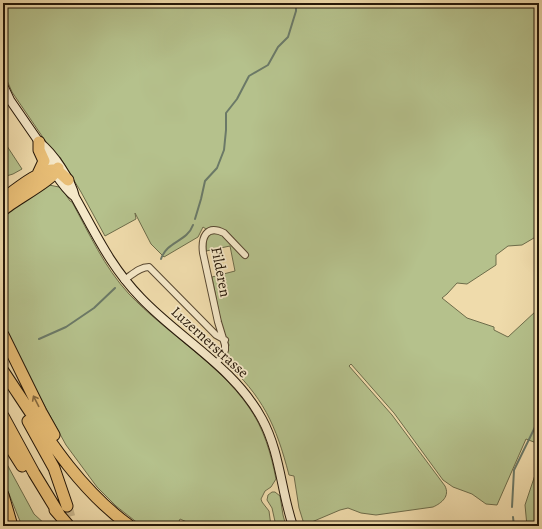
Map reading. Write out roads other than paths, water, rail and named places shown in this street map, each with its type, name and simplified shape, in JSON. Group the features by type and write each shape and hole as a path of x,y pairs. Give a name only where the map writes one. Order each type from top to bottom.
{"highway":[{"path":"3,198 33,179 44,162 39,150 38,142"},
{"path":"3,189 55,171"},
{"path":"55,171 59,182 67,183"},
{"path":"3,210 55,171"},
{"path":"3,335 54,434 94,494"},
{"path":"3,371 66,463 110,510 130,526"},
{"path":"3,377 50,459 59,480 67,506"},
{"path":"3,416 34,474 59,514"},
{"path":"3,436 31,479 69,526"},
{"path":"3,495 12,526"}],"main road":[{"name":"Luzernerstrasse","path":"3,85 10,100 55,171 73,189 75,197 103,249 124,280 156,312 216,363 248,396 263,420 271,437 277,456 293,526"}],"street":[{"name":"Filderen","path":"225,340 218,322 203,253 203,237 210,231 220,231 245,255"},
{"path":"124,280 144,267 149,268 216,335 225,340 225,350 223,356 216,363"}],"waterway":[{"path":"195,219 205,181 217,168 224,150 226,113 237,99 249,76 268,65 278,47 288,37 296,11 296,3"},
{"path":"161,259 168,248 186,235 193,225"},
{"path":"39,339 66,327 94,308 115,288"},
{"path":"512,507 514,470 539,419"},
{"path":"513,517 514,526"}],"tunnel":[{"path":"67,506 72,526"}]}
